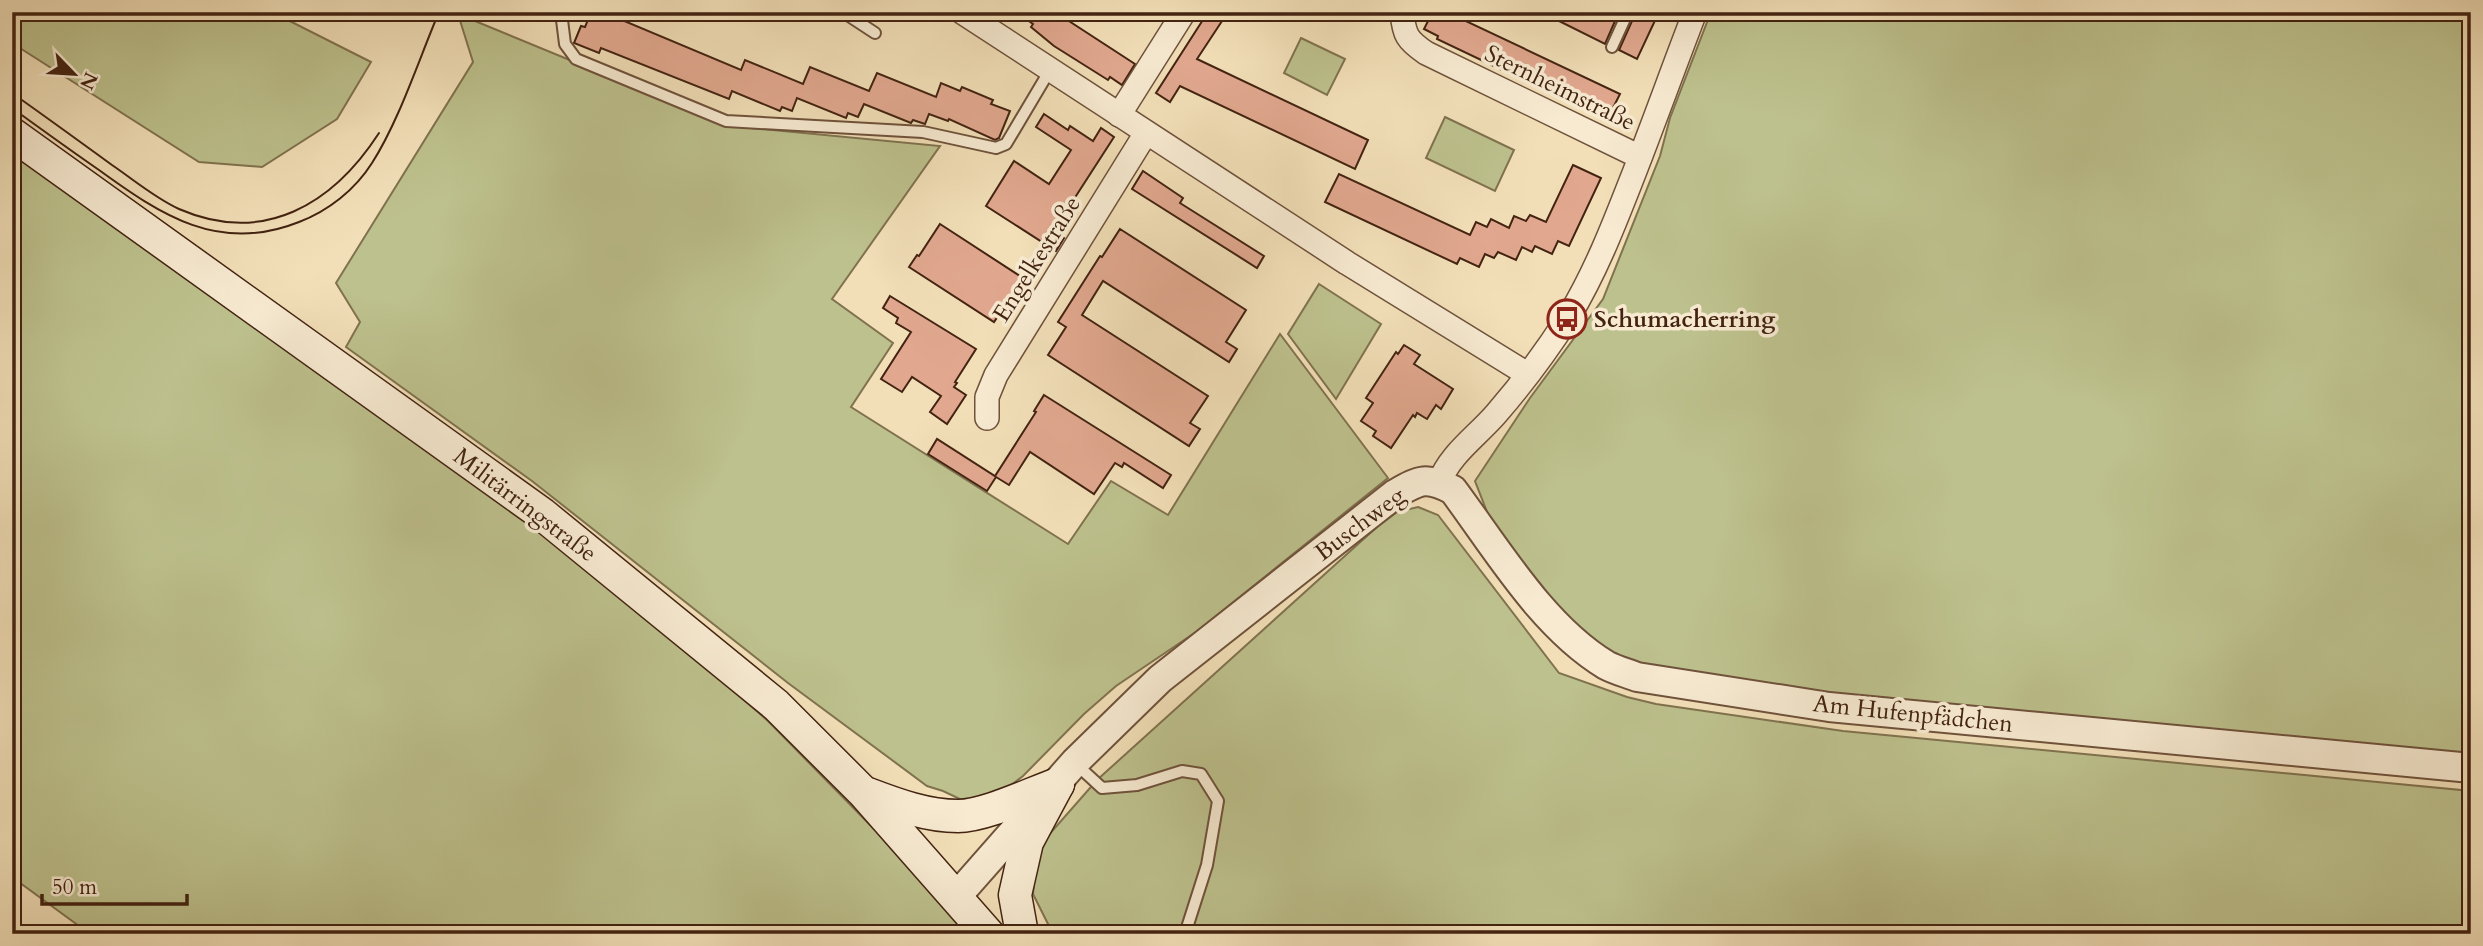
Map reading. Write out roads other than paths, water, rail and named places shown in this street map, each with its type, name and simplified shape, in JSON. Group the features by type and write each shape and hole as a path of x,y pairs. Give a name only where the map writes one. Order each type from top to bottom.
{"main road":[{"name":"Militärringstraße","path":"12,134 542,514 776,705 864,793 988,934"},
{"path":"864,793 912,810 960,816 978,813 1066,773"},
{"path":"1022,934 1016,895 1027,842 1066,773"}],"street":[{"path":"962,12 1347,263 1527,374"},
{"path":"1119,115 1184,12"},
{"name":"Sternheimstraße","path":"1402,12 1404,31 1411,43 1426,53 1640,157"},
{"name":"Buschweg","path":"957,897 1066,773 1160,679 1395,494 1418,481 1439,483 1444,469 1497,414 1567,318 1587,285 1605,247 1695,12"},
{"name":"Engelkestraße","path":"987,418 987,397 996,375 1146,133"},
{"name":"Am Hufenpfädchen","path":"1439,483 1453,489 1508,567 1579,645 1608,666 1637,677 1829,706 2471,768"}],"lane":[{"path":"561,12 565,44 576,59 726,121 923,132 996,148 1006,144 1050,70"},
{"path":"1612,47 1628,12"},
{"path":"845,13 875,33"},
{"path":"1066,773 1102,788 1137,785 1182,771 1201,774 1218,801 1208,865 1185,934"}],"tram line":[{"path":"12,108 145,202 168,215 217,231 243,234 270,231 320,212 349,191 365,173 391,128 439,12"},
{"path":"12,93 170,205 210,219 240,223 268,220 294,212 318,198 361,158 379,133"}],"place":[{"name":"Schumacherring","path":"1567,319"}]}
